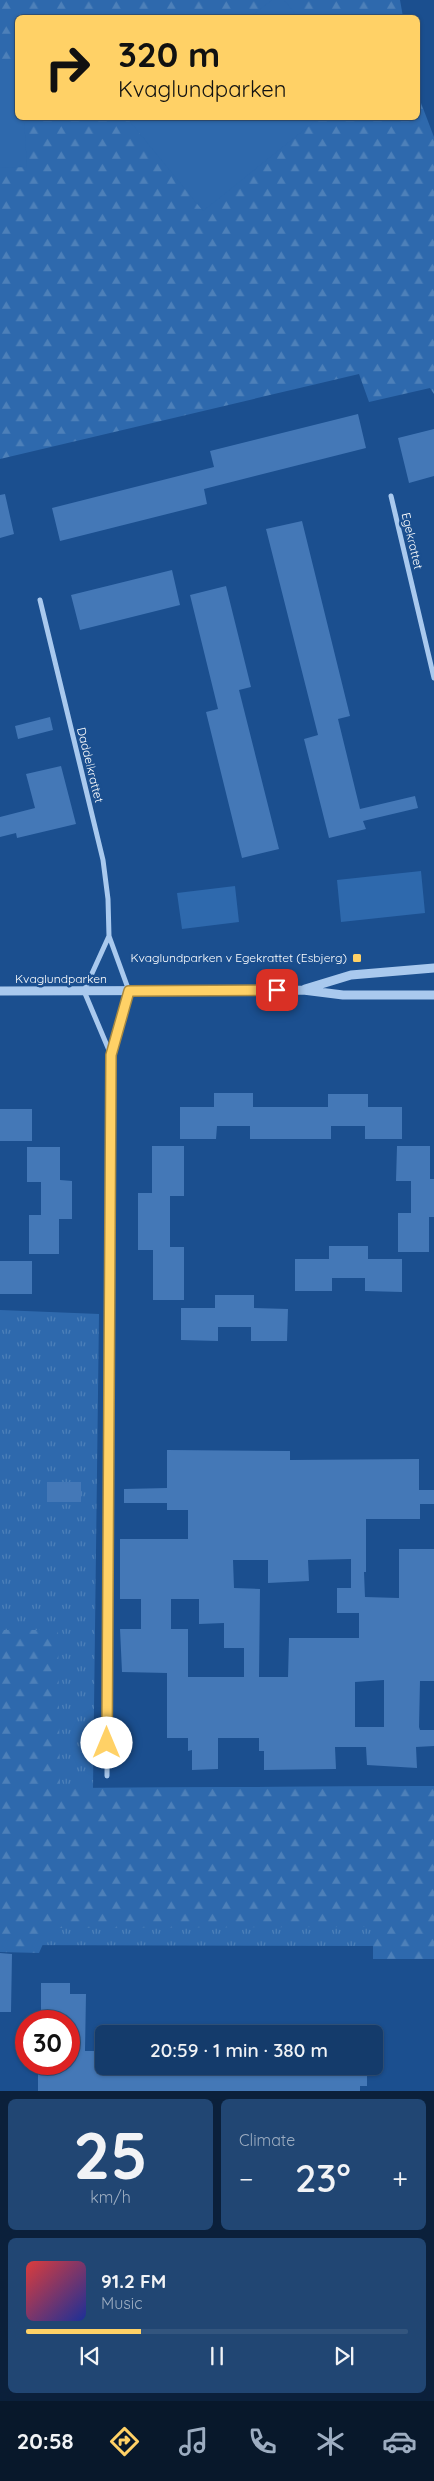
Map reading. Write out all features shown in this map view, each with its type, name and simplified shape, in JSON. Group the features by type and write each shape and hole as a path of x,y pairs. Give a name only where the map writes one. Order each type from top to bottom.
{"street":[{"name":"Egekrattet","path":"391,496 434,678"},
{"name":"Daddelkrattet","path":"40,600 103,860 108,899 109,936 129,991"},
{"name":"Daddelkrattet","path":"84,991 109,936"},
{"name":"Kvaglundparken","path":"303,990 351,975 434,968"},
{"name":"Kvaglundparken","path":"0,991 303,990 343,995 434,995"},
{"path":"84,991 111,1055"},
{"path":"107,1776 111,1055 129,991"}],"green space":[{"path":"0,0 400,0 403,15 15,15 15,120 420,120 420,100 434,137 434,394 430,388 369,402 359,374 0,459"},
{"path":"272,0 284,0 296,15 253,15"},
{"path":"15,59 15,120 24,120 27,167 0,168 0,60"},
{"path":"129,120 317,120 203,211"},
{"path":"421,871 425,913 341,922 337,880"},
{"path":"235,886 239,922 182,929 177,893"},
{"path":"0,1310 99,1314 93,1788 434,1786 434,1959 373,1959 373,1946 0,1945"},
{"path":"0,1630 58,1630 60,1788 434,1786 434,1959 373,1959 373,1927 50,1928 39,1953 0,1952"}],"building":[{"path":"358,414 366,448 204,489 207,504 60,541 52,508 214,467 210,451"},
{"path":"434,429 434,476 409,483 398,438"},
{"path":"5,494 14,534 0,538 0,495"},
{"path":"302,521 350,716 338,719 360,809 415,796 418,808 363,821 366,829 329,838 304,739 318,735 266,529"},
{"path":"172,570 180,605 80,630 71,595"},
{"path":"226,586 251,687 239,690 279,849 242,858 206,712 218,709 190,595"},
{"path":"50,717 53,730 18,739 15,726"},
{"path":"61,766 76,824 17,838 16,833 0,837 0,817 35,808 26,774"},
{"path":"214,1093 253,1093 253,1107 328,1107 328,1094 368,1094 368,1107 402,1107 402,1139 365,1139 365,1126 331,1126 331,1139 250,1139 250,1126 217,1126 216,1139 180,1139 180,1107 214,1107"},
{"path":"0,1109 32,1109 32,1141 0,1141"},
{"path":"152,1146 184,1146 184,1196 170,1196 170,1247 184,1247 184,1300 153,1300 153,1250 138,1250 138,1193 152,1193"},
{"path":"397,1146 430,1146 430,1179 434,1179 434,1217 429,1217 429,1252 398,1252 398,1213 411,1213 411,1181 396,1181"},
{"path":"27,1147 60,1147 60,1180 72,1181 72,1219 59,1219 59,1254 29,1254 29,1215 41,1215 41,1182 27,1182"},
{"path":"329,1246 368,1246 368,1259 402,1259 402,1292 365,1291 365,1278 332,1278 332,1291 295,1291 295,1259 329,1259"},
{"path":"0,1261 32,1261 32,1294 0,1294"},
{"path":"215,1295 254,1295 254,1308 288,1309 287,1341 251,1341 251,1327 218,1327 218,1341 181,1340 181,1308 215,1308"},
{"path":"167,1450 290,1451 290,1460 419,1459 419,1490 434,1490 434,1504 420,1504 420,1519 366,1519 366,1572 364,1572 365,1597 399,1598 399,1549 434,1549 434,1681 420,1681 419,1727 420,1730 434,1730 434,1746 416,1747 417,1768 367,1765 366,1747 335,1747 336,1769 264,1770 264,1751 259,1751 259,1738 218,1738 218,1769 192,1770 192,1750 188,1751 188,1738 167,1738 167,1673 122,1672 120,1629 141,1629 141,1599 120,1599 120,1539 188,1539 188,1510 167,1510 167,1503 124,1503 124,1489 167,1488","holes":["351,1559 351,1588 337,1588 337,1613 359,1613 359,1638 289,1638 288,1677 259,1677 260,1589 234,1588 233,1560 268,1560 268,1583 309,1581 308,1560","171,1599 199,1599 199,1624 224,1623 224,1648 244,1648 244,1677 188,1677 188,1629 171,1629","384,1680 384,1727 355,1727 355,1682"]},
{"path":"47,1482 81,1482 81,1502 47,1502"},
{"path":"0,1953 12,1954 11,2012 0,2012"},
{"path":"41,1983 70,1983 70,1994 86,1994 85,2051 95,2051 95,2075 367,2075 367,2086 360,2086 360,2091 38,2091 38,2075 80,2075 80,2010 41,2010"}],"place":[{"name":"Kvaglundparken v Egekrattet (Esbjerg)","path":"357,958"}],"route":[{"path":"107,1743 111,1055 129,991 277,990"}]}
